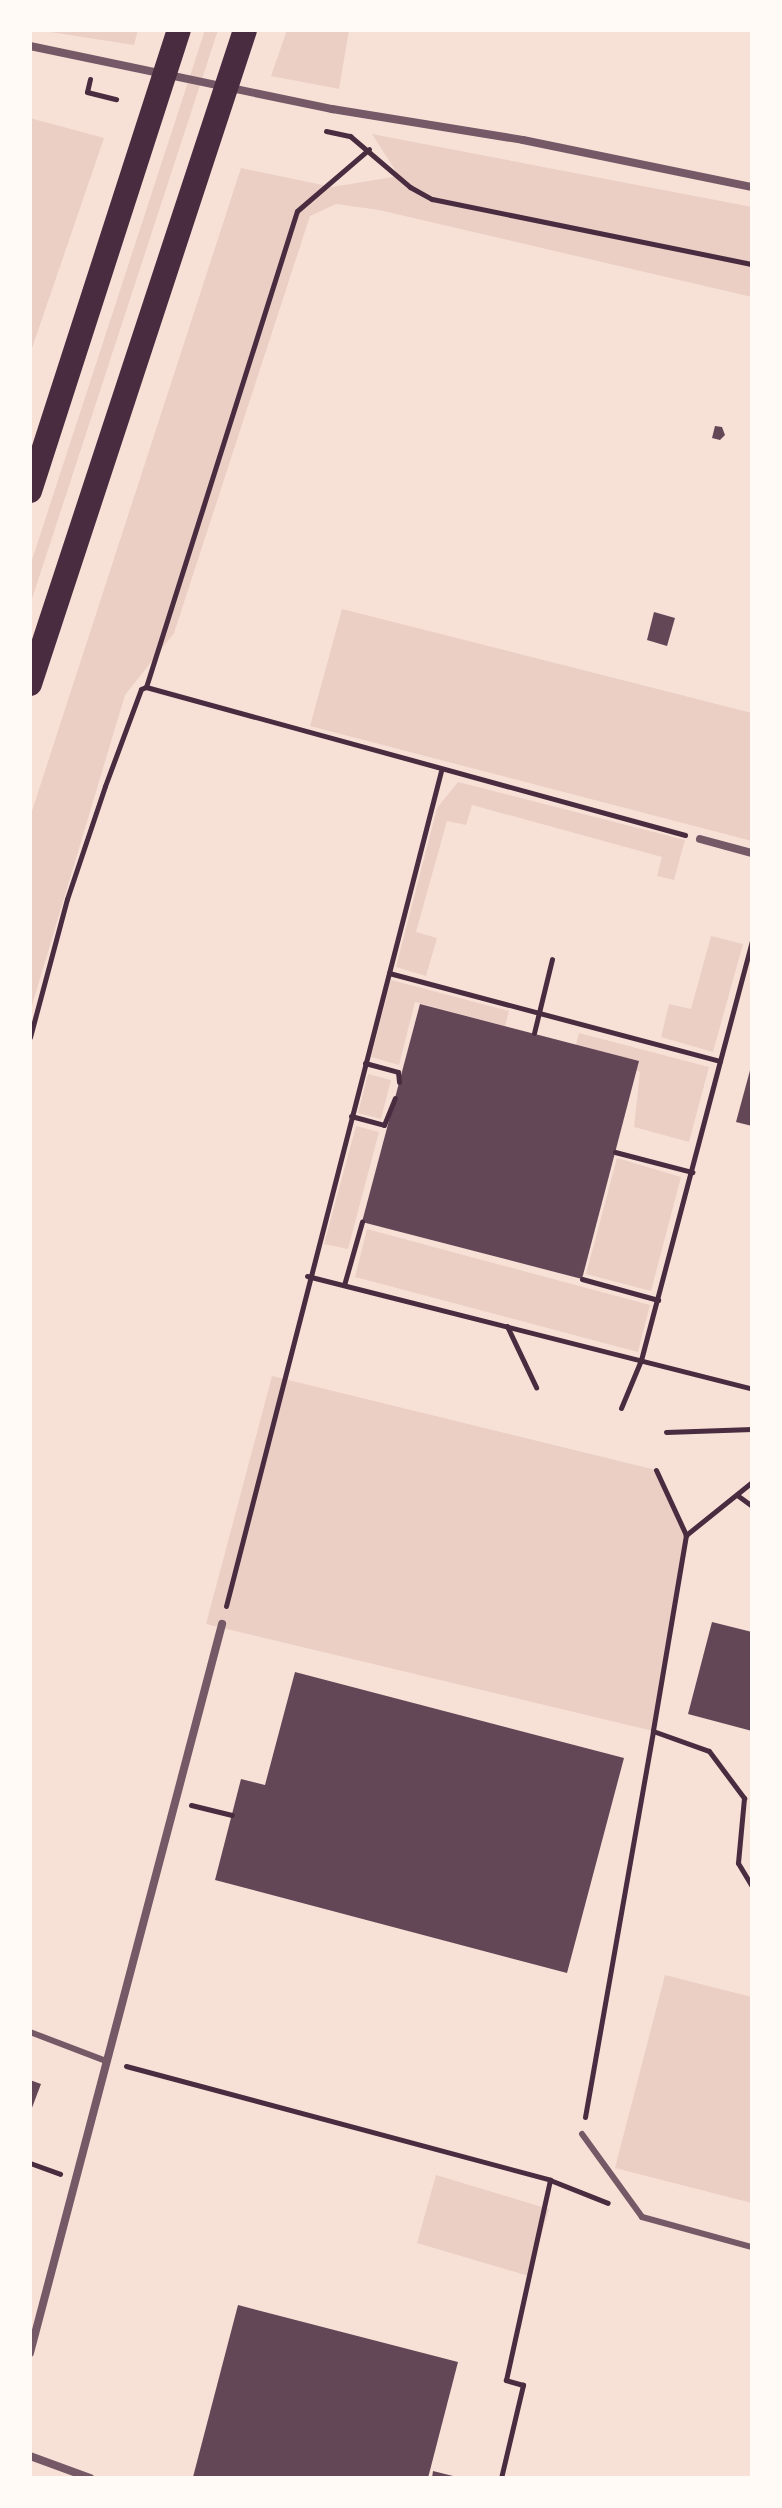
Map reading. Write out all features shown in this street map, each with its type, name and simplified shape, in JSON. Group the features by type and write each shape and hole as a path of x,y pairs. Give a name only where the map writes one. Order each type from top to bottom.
{"highway":[{"path":"30,491 179,30"},
{"path":"30,684 245,30"}],"street":[{"path":"30,46 292,101 523,140 752,187"},
{"path":"700,839 752,853"},
{"path":"30,2353 222,1624"},
{"path":"30,2456 90,2478"}],"lane":[{"path":"30,2032 106,2061"},
{"path":"582,2134 642,2217 752,2247"}],"path":[{"path":"90,79 87,92 116,99"},
{"path":"312,128 350,136 369,149 410,187 432,199 752,264"},
{"path":"146,687 297,211 369,149"},
{"path":"30,1037 76,870 141,689 146,687 441,771 700,839"},
{"path":"222,1624 307,1276 441,771"},
{"path":"621,1408 641,1360 658,1300 752,941"},
{"path":"534,1033 552,959"},
{"path":"389,973 720,1061"},
{"path":"365,1063 398,1072 399,1082"},
{"path":"351,1116 384,1125 395,1098"},
{"path":"615,1152 692,1172"},
{"path":"344,1285 362,1222"},
{"path":"307,1276 752,1389"},
{"path":"582,1279 658,1300"},
{"path":"507,1326 536,1387"},
{"path":"666,1432 752,1429"},
{"path":"582,2134 686,1535 656,1470"},
{"path":"686,1535 752,1482"},
{"path":"737,1495 752,1506"},
{"path":"653,1731 709,1751 744,1798 738,1863 752,1886"},
{"path":"174,1801 232,1815"},
{"path":"106,2061 550,2180 642,2217"},
{"path":"30,2163 76,2179"},
{"path":"501,2478 523,2385 506,2380 550,2180"}],"shaded area":[{"path":"37,30 138,30 134,45"},
{"path":"205,30 218,30 30,605 30,566"},
{"path":"287,30 349,30 339,89 271,76"},
{"path":"30,118 104,138 30,354"},
{"path":"372,134 752,207 752,297 379,210 336,204 310,216 174,633 125,695 30,1012 30,817 241,168 332,187 399,176"},
{"path":"342,609 752,713 752,841 310,726"},
{"path":"458,782 685,840 674,880 657,876 662,857 472,805 466,825 447,821 416,932 437,938 426,976 396,967 437,808"},
{"path":"711,936 743,944 713,1052 661,1037 669,1004 691,1009"},
{"path":"391,980 509,1011 505,1026 415,1002 399,1065 371,1057"},
{"path":"579,1033 709,1067 689,1142 634,1127 640,1072 575,1048"},
{"path":"368,1074 391,1080 381,1119 358,1113"},
{"path":"356,1126 379,1132 348,1249 324,1244"},
{"path":"617,1158 681,1177 651,1291 586,1274"},
{"path":"367,1229 650,1305 638,1352 355,1277"},
{"path":"272,1376 656,1470 686,1535 653,1731 206,1624"},
{"path":"665,1975 752,1997 752,2203 615,2168"},
{"path":"436,2175 549,2209 529,2276 417,2243"}],"building":[{"path":"715,426 722,427 725,435 720,440 712,438"},
{"path":"654,612 675,618 667,646 647,640"},
{"path":"420,1004 639,1061 582,1279 362,1222"},
{"path":"752,1063 752,1126 736,1122"},
{"path":"712,1622 752,1632 752,1731 688,1714"},
{"path":"295,1672 624,1758 567,1973 215,1880 241,1779 265,1785"},
{"path":"30,2080 41,2084 30,2113"},
{"path":"238,2305 458,2362 428,2478 193,2477"},
{"path":"433,2471 457,2477 457,2478 432,2478"}]}
